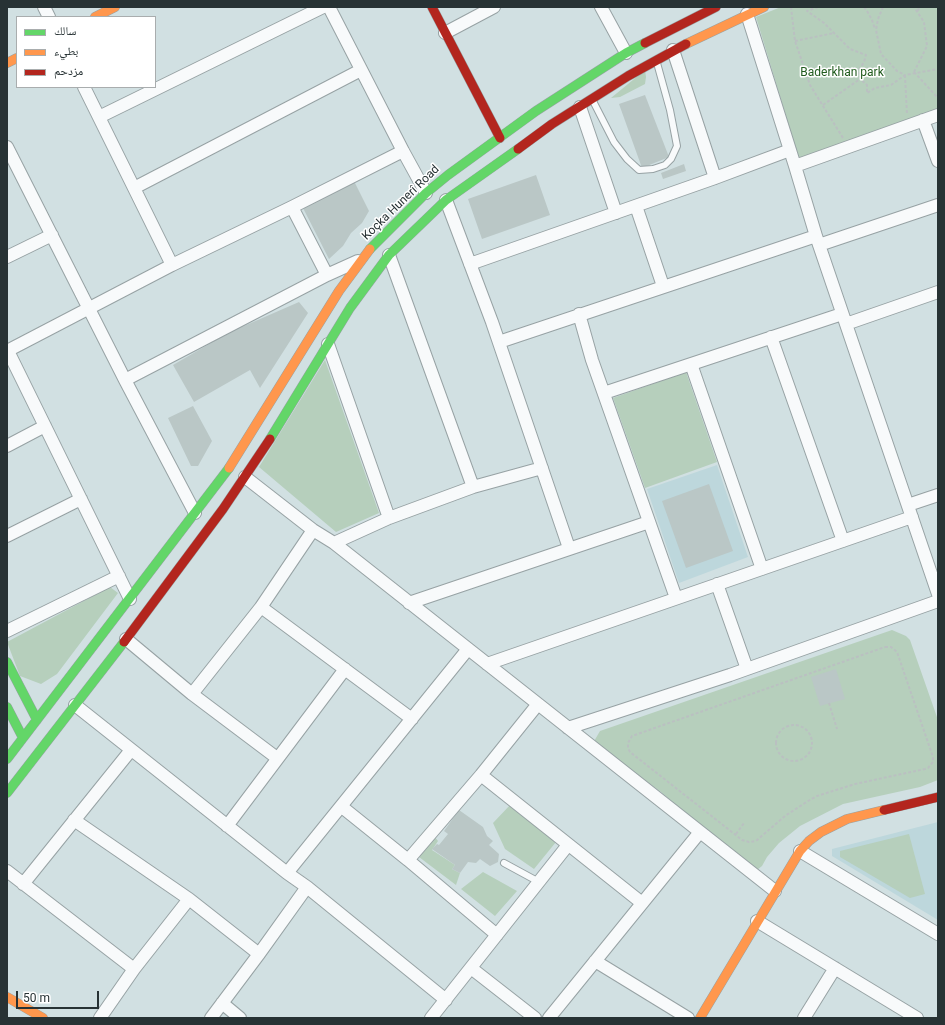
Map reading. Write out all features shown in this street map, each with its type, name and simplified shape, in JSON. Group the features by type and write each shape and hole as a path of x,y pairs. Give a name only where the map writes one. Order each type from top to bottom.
{"main road":[{"path":"97,16 115,7"},
{"path":"432,7 500,138"},
{"name":"Koçka Hunerî Road","path":"7,759 229,468 339,291 361,260 383,235 426,193 448,175 536,111 626,53 703,24 716,7"},
{"path":"7,793 126,639 245,477 350,308 389,255 446,200 529,140 592,99 673,50 703,24 747,14 764,7"},
{"path":"7,63 16,58"},
{"path":"7,662 37,720"},
{"path":"7,707 23,738"},
{"path":"700,1018 775,891 800,851 809,841 821,832 847,819 938,797"},
{"path":"7,997 43,1018"}],"street":[{"path":"44,7 48,16"},
{"path":"99,117 323,7"},
{"path":"329,7 426,193"},
{"path":"446,33 494,7"},
{"path":"601,7 626,53"},
{"path":"747,14 796,166 817,240 937,590"},
{"path":"673,50 715,178"},
{"path":"134,188 361,70"},
{"path":"84,88 172,265"},
{"path":"580,107 616,213"},
{"path":"796,166 938,115"},
{"path":"923,120 938,160"},
{"path":"7,147 125,380 195,513"},
{"path":"470,264 715,178 790,150"},
{"path":"130,599 7,351 172,265 403,151"},
{"path":"446,200 499,342 569,548"},
{"path":"499,342 663,286 938,205"},
{"path":"636,206 663,286"},
{"path":"292,207 327,275"},
{"path":"7,257 52,235"},
{"path":"389,255 473,488"},
{"path":"125,380 327,275 361,260"},
{"path":"604,393 771,337 844,319 938,292"},
{"path":"579,314 592,360 676,598"},
{"path":"771,337 843,541"},
{"path":"328,344 389,518"},
{"path":"691,364 762,568"},
{"path":"7,446 45,426"},
{"path":"334,543 389,518 473,488 542,468"},
{"path":"245,477 313,530 334,543 775,891"},
{"path":"908,505 938,495"},
{"path":"7,536 81,499"},
{"path":"487,664 912,517"},
{"path":"409,603 649,522"},
{"path":"192,694 261,607 313,530"},
{"path":"7,631 119,576"},
{"path":"717,584 747,669"},
{"path":"568,728 747,669 938,601"},
{"path":"261,607 412,719"},
{"path":"126,639 192,694 277,758"},
{"path":"287,873 342,807 468,649"},
{"path":"227,826 344,669"},
{"path":"408,860 481,775 538,704"},
{"path":"75,705 227,826 307,887 446,1000"},
{"path":"23,884 131,750"},
{"path":"481,775 642,903"},
{"path":"342,807 497,935"},
{"path":"74,820 189,899 260,954"},
{"path":"549,1018 700,832"},
{"path":"431,1018 568,845"},
{"path":"800,851 938,934"},
{"path":"7,871 134,969"},
{"path":"211,1018 260,954 307,887"},
{"path":"100,1018 134,969 189,899"},
{"path":"757,921 917,1018"},
{"path":"595,961 688,1018"},
{"path":"471,968 535,1018"},
{"path":"804,1018 835,968"},
{"path":"222,1003 240,1018"}],"lane":[{"path":"592,99 614,142 627,159 639,170 653,169 665,165 671,159 677,146 670,110 656,60"},
{"path":"504,863 539,882"}],"path":[{"path":"792,7 795,41 810,85 846,142"},
{"path":"818,7 807,11 824,23 850,49 866,55 859,70 860,79 867,85 867,93 875,88 891,85 905,75 914,72 938,69"},
{"path":"864,7 876,30 881,54 898,71 905,75"},
{"path":"876,30 878,18 883,7"},
{"path":"914,7 924,22 927,46 914,72"},
{"path":"918,11 919,7"},
{"path":"795,41 834,33"},
{"path":"914,72 938,98"},
{"path":"905,75 907,120"},
{"path":"823,105 860,79"},
{"path":"886,646 894,649 897,652 934,762 925,769 855,784 817,796 785,816 756,841 749,842 736,834 630,752 628,745 632,736 886,646"},
{"path":"828,702 837,729"},
{"path":"794,724 800,725 810,733 812,738 811,750 803,759 791,761 786,759 778,751 776,739 782,729 794,724"},
{"path":"736,834 744,823"}],"shaded area":[{"path":"717,465 748,557 679,583 647,489"},
{"path":"938,822 938,920 832,856 832,849"}],"green space":[{"name":"Baderkhan park","path":"781,7 938,7 938,109 799,159 756,17"},
{"path":"645,70 645,84 620,97 611,98"},
{"path":"325,360 379,513 336,532 259,467"},
{"path":"686,372 717,462 645,488 613,398"},
{"path":"110,587 118,593 57,674 41,684 20,676 7,642"},
{"path":"892,630 906,636 910,640 938,720 938,780 920,787 843,804 800,826 779,843 767,857 762,866 757,870 751,869 661,792 593,743 600,731"},
{"path":"511,804 556,842 534,869 505,849 493,823"},
{"path":"909,834 925,894 910,898 840,857 840,851"},
{"path":"434,836 438,841 432,850 455,865 452,869 460,873 456,885 419,857"},
{"path":"483,872 517,891 495,916 461,889"}],"building":[{"path":"645,95 669,157 642,168 619,104"},
{"path":"684,164 686,171 663,179 661,173"},
{"path":"536,175 550,215 482,239 468,199"},
{"path":"354,181 369,211 362,223 351,233 343,246 329,259 303,208"},
{"path":"299,302 308,313 260,388 250,370 194,402 173,365 228,333"},
{"path":"193,406 212,441 198,466 191,466 168,418"},
{"path":"709,484 733,551 686,568 662,501"},
{"path":"836,669 845,699 820,706 811,677"},
{"path":"459,810 483,827 487,836 493,841 489,845 499,854 498,862 490,866 480,859 476,863 468,862 460,873 452,869 455,865 432,849 437,844 439,845 448,834 444,831"}],"traffic: fast":[{"path":"370,249 426,193 448,175 536,111 626,53 645,43"},
{"path":"270,439 350,308 389,255 446,200 518,149"},
{"path":"7,759 229,468"},
{"path":"7,793 124,642"},
{"path":"7,662 37,720"},
{"path":"7,707 23,738"}],"traffic: slow":[{"path":"97,16 115,7"},
{"path":"686,44 764,7"},
{"path":"7,63 16,58"},
{"path":"229,468 339,291 370,249"},
{"path":"700,1018 800,851 809,841 821,832 847,819 884,810"},
{"path":"7,997 43,1018"}],"traffic: jam":[{"path":"432,7 500,138"},
{"path":"645,43 716,7"},
{"path":"518,149 552,124 628,76 686,44"},
{"path":"124,642 223,509 270,439"},
{"path":"884,810 938,797"}]}
